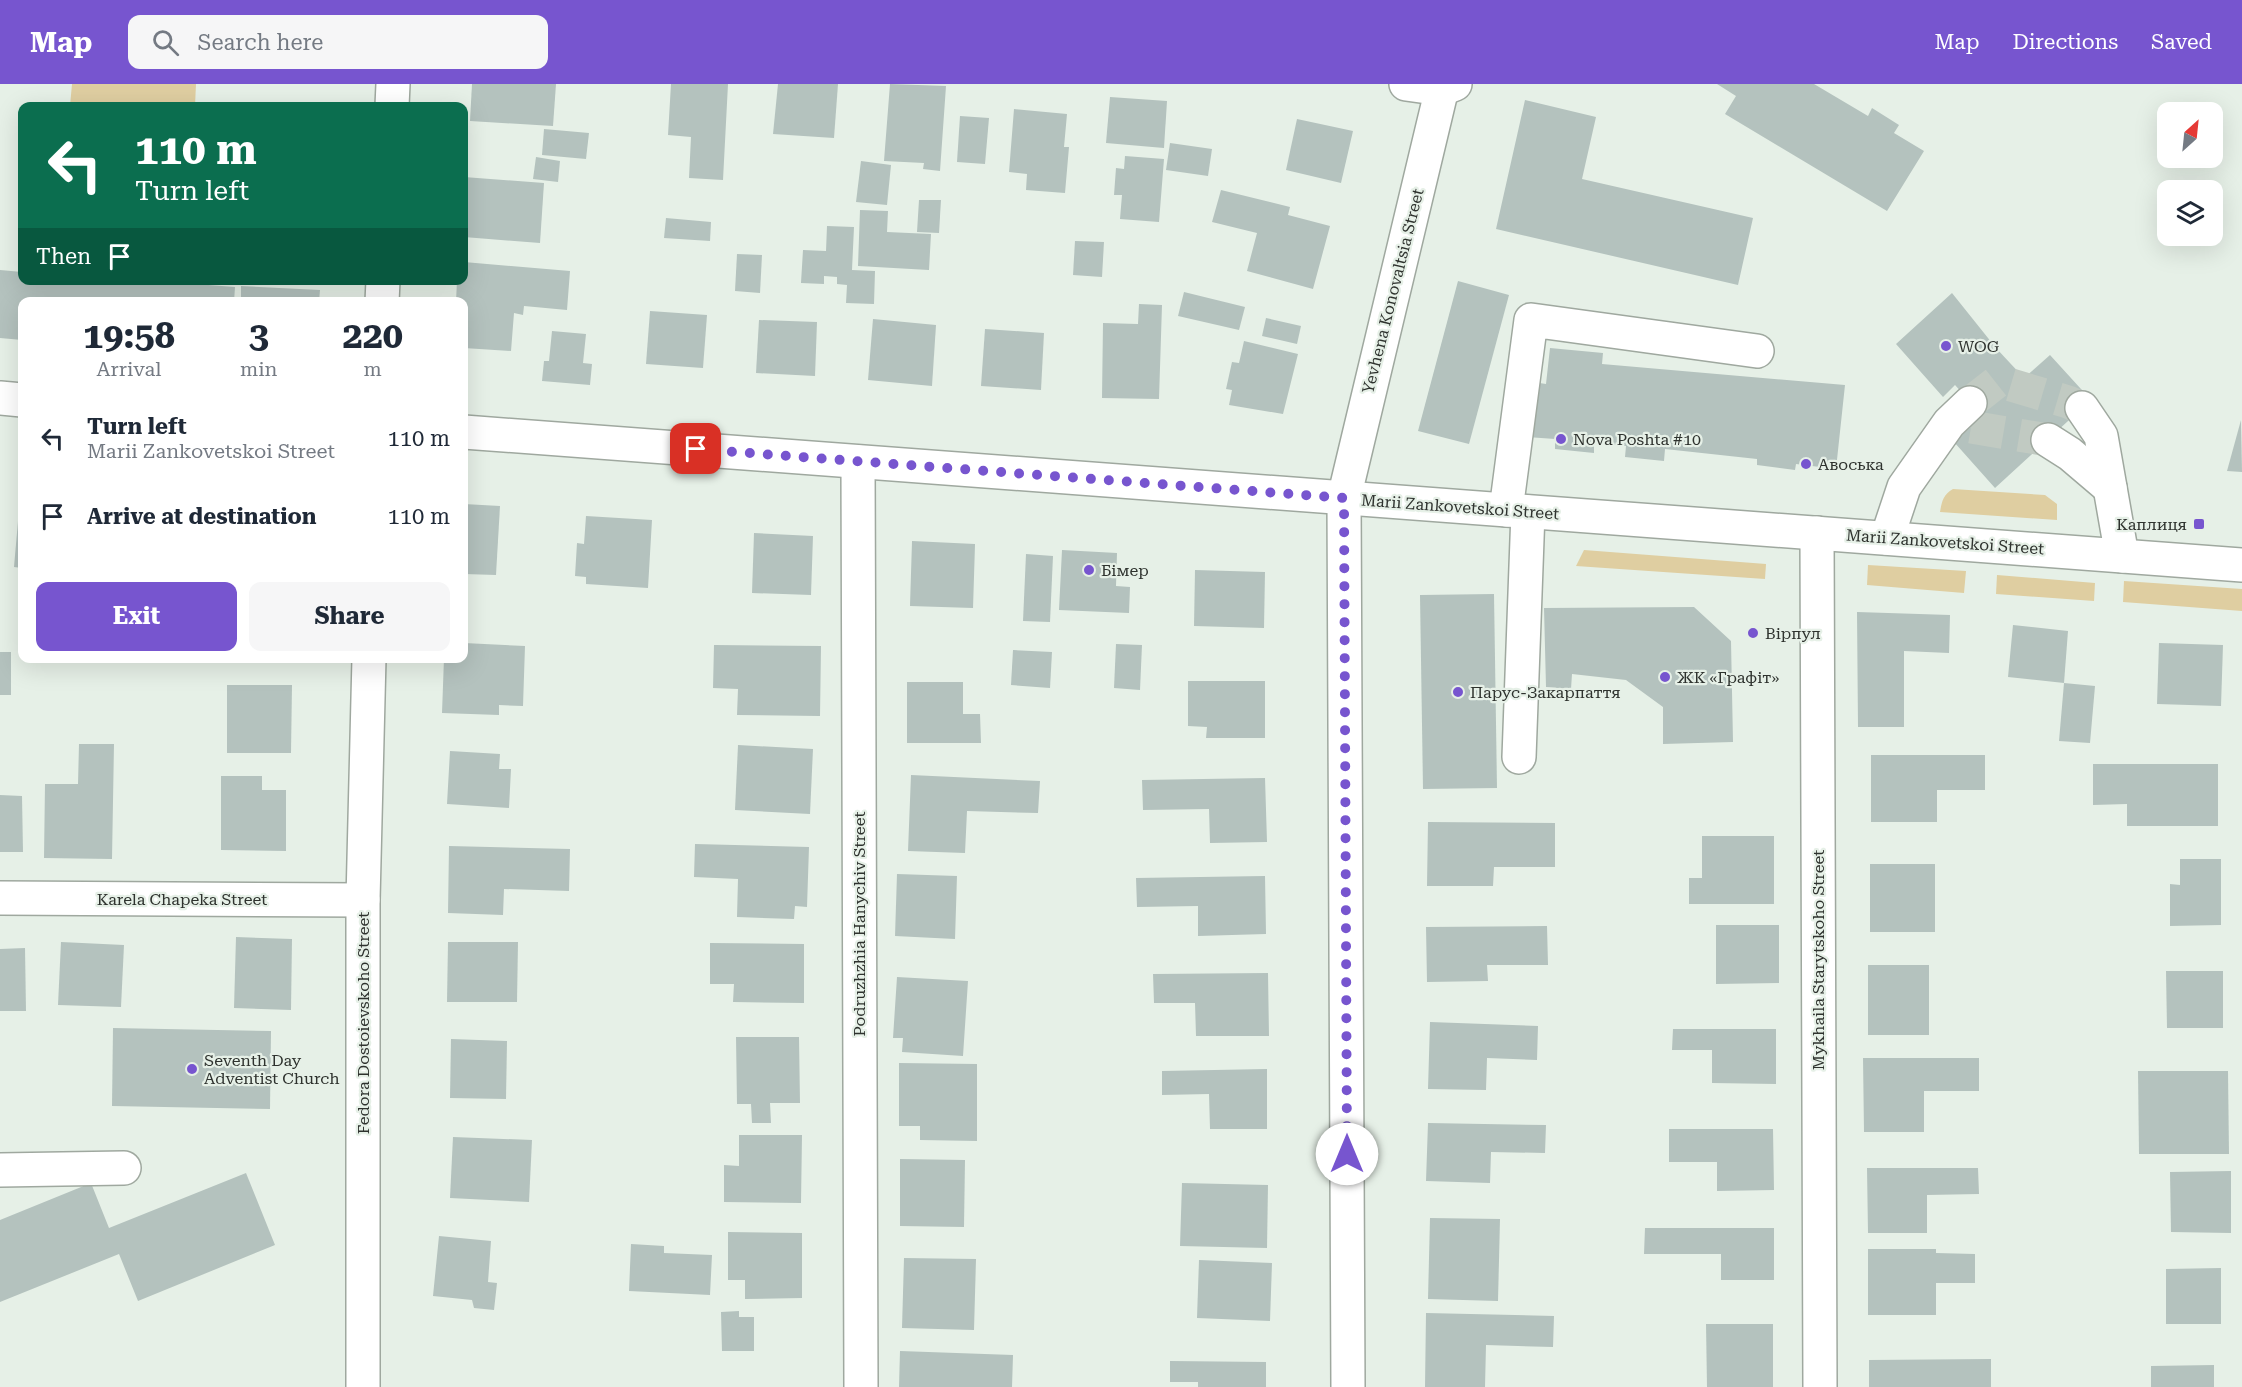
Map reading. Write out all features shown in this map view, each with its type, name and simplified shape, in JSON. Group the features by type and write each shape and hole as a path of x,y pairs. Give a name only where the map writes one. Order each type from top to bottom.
{"street":[{"path":"392,102 393,84"},
{"path":"1406,84 1447,86"},
{"name":"Yevhena Konovaltsia Street","path":"1347,1387 1344,498 1447,86"},
{"path":"1520,757 1517,511 1531,320 1757,351"},
{"path":"0,398 18,400"},
{"path":"2082,408 2101,436 2122,556"},
{"path":"1887,538 1904,487 1926,453 1959,432 1970,415"},
{"name":"Marii Zankovetskoi Street","path":"468,432 2242,565"},
{"path":"2048,440 2070,454 2110,488"},
{"name":"Podruzhzhia Hanychiv Street","path":"858,462 861,1387"},
{"name":"Mykhaila Starytskoho Street","path":"1817,533 1820,1387"},
{"name":"Fedora Dostoievskoho Street","path":"363,1387 363,900 369,663"},
{"name":"Karela Chapeka Street","path":"0,898 363,900"},
{"path":"0,1170 124,1168"}],"shaded area":[{"path":"72,84 196,84 195,102 70,102"},
{"path":"1953,489 2045,495 2057,504 2057,520 1940,512 1943,499"},
{"path":"1584,550 1766,564 1765,579 1576,566"},
{"path":"1868,565 1966,571 1964,593 1867,585"},
{"path":"1997,575 2095,583 2094,601 1996,594"},
{"path":"2124,581 2242,589 2242,611 2123,602"}],"building":[{"path":"472,84 556,84 553,126 470,121"},
{"path":"671,84 728,84 723,180 689,178 691,137 668,135"},
{"path":"778,84 838,84 834,138 773,134"},
{"path":"890,84 946,86 940,171 923,169 924,163 884,161"},
{"path":"1717,84 1814,84 1868,116 1872,108 1899,125 1894,133 1924,151 1887,211 1725,114 1736,96"},
{"path":"1110,97 1167,101 1164,148 1106,143"},
{"path":"1525,100 1596,117 1582,179 1753,218 1738,285 1496,229"},
{"path":"1014,109 1067,114 1064,147 1069,147 1065,193 1026,190 1027,174 1009,172"},
{"path":"960,116 989,118 985,164 957,162"},
{"path":"1297,119 1353,131 1341,183 1286,170"},
{"path":"544,129 589,133 586,159 542,155"},
{"path":"1170,143 1212,149 1208,176 1166,170"},
{"path":"1125,156 1164,159 1159,222 1120,219 1122,195 1114,195 1116,168 1124,169"},
{"path":"536,157 560,161 558,182 533,179"},
{"path":"861,161 891,165 887,205 856,202"},
{"path":"468,177 544,183 540,243 468,237"},
{"path":"1221,190 1290,207 1288,215 1330,226 1313,289 1247,271 1257,233 1212,222"},
{"path":"919,200 941,200 939,233 917,232"},
{"path":"860,210 888,211 887,232 931,234 929,270 858,266"},
{"path":"666,218 711,222 710,241 664,238"},
{"path":"827,226 854,227 852,270 875,271 874,304 846,303 847,285 837,284 837,277 824,276 824,284 801,283 803,250 826,251"},
{"path":"1075,241 1104,242 1102,277 1073,275"},
{"path":"737,254 762,255 760,293 735,291"},
{"path":"468,262 570,271 567,310 524,306 523,315 514,313 511,351 468,348 468,297 456,297 457,285 468,285"},
{"path":"0,270 18,272 18,285 235,287 234,297 18,297 18,340 0,338"},
{"path":"1458,281 1509,295 1469,444 1418,431"},
{"path":"241,286 320,290 319,297 241,297"},
{"path":"1184,292 1245,307 1239,330 1178,316"},
{"path":"1952,293 1996,348 2024,378 2050,355 2091,400 1995,488 1954,442 1983,416 1955,385 1943,397 1896,344"},
{"path":"1139,304 1162,305 1159,399 1102,398 1103,323 1138,324"},
{"path":"650,311 707,315 703,368 646,364"},
{"path":"1266,318 1301,326 1297,344 1262,336"},
{"path":"873,319 936,325 932,386 868,380"},
{"path":"759,320 817,322 815,376 756,373"},
{"path":"985,329 1044,333 1041,390 981,386"},
{"path":"552,331 586,334 583,363 592,364 590,385 542,381 544,361 549,361"},
{"path":"1244,341 1298,354 1283,414 1229,405 1232,390 1226,389 1232,362 1239,363"},
{"path":"1550,348 1603,353 1602,364 1845,385 1836,469 1796,464 1795,470 1757,465 1757,459 1665,449 1664,461 1625,457 1626,446 1594,443 1594,453 1555,449 1555,439 1527,437 1533,382 1546,384"},
{"path":"2241,420 2242,472 2227,471"},
{"path":"468,504 500,506 496,575 468,574"},
{"path":"586,516 652,520 648,588 586,584 586,577 575,576 577,543 584,544"},
{"path":"18,521 18,568 14,567"},
{"path":"754,533 813,536 811,595 752,593"},
{"path":"912,541 975,544 973,608 910,606"},
{"name":"Бімер","path":"1062,550 1117,553 1116,586 1130,587 1129,613 1059,610"},
{"path":"1026,554 1053,556 1050,622 1023,621"},
{"path":"1195,570 1265,572 1264,628 1194,626"},
{"name":"Парус-Закарпаття","path":"1494,594 1497,788 1423,789 1420,595"},
{"name":"ЖК «Графіт»","path":"1694,607 1731,641 1733,742 1663,744 1663,707 1626,680 1572,674 1571,689 1546,687 1544,608"},
{"path":"1857,612 1950,615 1949,653 1904,651 1904,727 1858,727"},
{"path":"2013,625 2068,631 2064,683 2008,677"},
{"path":"468,643 525,646 523,706 499,705 499,715 442,713 444,663 468,663"},
{"path":"2159,643 2223,645 2221,706 2157,704"},
{"path":"1116,644 1142,645 1140,690 1114,688"},
{"path":"714,645 821,646 820,716 737,715 738,689 713,688"},
{"path":"1013,650 1052,652 1050,688 1011,685"},
{"path":"0,652 11,652 11,695 0,695"},
{"path":"1188,681 1265,681 1265,738 1206,738 1207,727 1188,726"},
{"path":"907,682 963,682 963,714 980,714 981,743 907,743"},
{"path":"2064,683 2095,686 2090,743 2059,741"},
{"path":"227,685 292,685 291,753 227,753"},
{"path":"79,744 114,744 112,859 44,858 45,784 78,784"},
{"path":"738,745 813,749 810,814 735,810"},
{"path":"450,751 500,754 499,769 511,769 509,808 447,804"},
{"path":"1871,755 1985,755 1985,790 1937,790 1937,822 1871,822"},
{"path":"2093,764 2218,764 2218,826 2127,826 2127,804 2093,805"},
{"path":"911,775 1040,781 1038,813 967,811 965,853 908,851"},
{"path":"221,776 262,776 262,790 286,790 286,851 221,850"},
{"path":"1265,778 1267,842 1210,843 1209,809 1143,810 1142,780"},
{"path":"0,795 22,796 23,852 0,852"},
{"path":"1428,822 1555,823 1555,867 1494,867 1493,886 1427,886"},
{"path":"1702,836 1774,836 1774,904 1689,904 1689,878 1702,878"},
{"path":"695,844 809,847 807,907 795,906 794,919 737,917 738,879 694,877"},
{"path":"449,846 570,849 569,891 504,889 503,915 448,913"},
{"path":"2180,859 2221,859 2221,925 2170,926 2170,884 2180,885"},
{"path":"1870,864 1935,864 1935,932 1870,932"},
{"path":"897,874 957,876 955,939 895,936"},
{"path":"1265,876 1266,934 1198,936 1198,906 1137,907 1136,878"},
{"path":"1716,925 1779,925 1779,983 1716,984"},
{"path":"1547,926 1548,965 1487,965 1488,981 1427,982 1426,927"},
{"path":"236,937 292,939 291,1010 234,1008"},
{"path":"61,942 124,945 121,1007 58,1005"},
{"path":"448,942 518,942 517,1002 447,1002"},
{"path":"710,943 804,944 804,1003 733,1002 734,984 710,984"},
{"path":"25,948 26,1011 0,1011 0,949"},
{"path":"1868,965 1929,965 1929,1035 1868,1035"},
{"path":"2166,971 2223,971 2223,1028 2167,1028"},
{"path":"1268,973 1269,1036 1196,1036 1195,1003 1154,1003 1153,974"},
{"path":"897,977 968,981 963,1056 902,1052 903,1038 893,1038"},
{"path":"1430,1022 1538,1026 1537,1060 1487,1058 1486,1090 1428,1089"},
{"name":"Seventh Day Adventist Church","path":"113,1028 271,1031 270,1109 112,1106"},
{"path":"1673,1029 1776,1029 1776,1084 1712,1083 1712,1050 1672,1050"},
{"path":"736,1037 799,1037 800,1103 770,1103 771,1123 752,1123 751,1104 737,1104"},
{"path":"451,1039 507,1041 506,1099 450,1098"},
{"path":"1863,1058 1979,1058 1979,1091 1924,1091 1924,1132 1864,1132"},
{"path":"899,1063 977,1064 977,1141 920,1140 920,1126 899,1126"},
{"path":"1267,1069 1267,1129 1210,1129 1209,1094 1162,1095 1162,1071"},
{"path":"2138,1071 2228,1071 2229,1154 2139,1154"},
{"path":"1428,1123 1546,1125 1545,1153 1491,1152 1490,1183 1426,1181"},
{"path":"1669,1129 1773,1129 1774,1190 1717,1191 1717,1162 1669,1162"},
{"path":"739,1135 802,1135 801,1203 724,1202 724,1165 739,1166"},
{"path":"453,1137 532,1140 529,1202 450,1198"},
{"path":"900,1159 965,1160 964,1227 900,1226"},
{"path":"1867,1168 1978,1168 1979,1194 1927,1195 1927,1233 1868,1233"},
{"path":"2231,1171 2231,1233 2171,1232 2170,1172"},
{"path":"246,1173 275,1245 138,1301 119,1254 0,1302 0,1220 91,1183 109,1228"},
{"path":"1182,1183 1268,1185 1267,1248 1180,1246"},
{"path":"1430,1218 1500,1219 1498,1301 1428,1299"},
{"path":"1645,1228 1774,1228 1774,1280 1721,1280 1721,1254 1644,1254"},
{"path":"728,1232 802,1233 802,1298 745,1299 745,1280 728,1280"},
{"path":"439,1236 491,1241 488,1282 497,1283 494,1310 474,1308 472,1300 433,1296"},
{"path":"631,1244 664,1246 664,1253 712,1255 710,1295 629,1291"},
{"path":"1868,1249 1936,1249 1936,1253 1975,1254 1975,1283 1936,1283 1936,1315 1868,1315"},
{"path":"904,1258 976,1259 974,1330 902,1328"},
{"path":"1199,1260 1272,1263 1270,1321 1197,1318"},
{"path":"2221,1268 2221,1324 2166,1324 2166,1269"},
{"path":"739,1311 739,1317 754,1317 754,1351 722,1351 721,1312"},
{"path":"1426,1313 1554,1316 1553,1347 1486,1345 1485,1387 1425,1387"},
{"path":"1706,1324 1773,1324 1773,1387 1707,1387"},
{"path":"900,1351 1013,1355 1012,1387 899,1387"},
{"path":"1991,1359 1991,1387 1869,1387 1869,1360"},
{"path":"1170,1361 1266,1362 1266,1387 1198,1387 1198,1382 1170,1382"},
{"path":"2214,1365 2214,1387 2151,1387 2151,1366"}],"tunnel":[{"path":"1970,403 1998,381 2082,408"},
{"path":"1971,427 2048,440"}],"place":[{"name":"WOG","path":"1946,346"},
{"name":"Nova Poshta #10","path":"1561,439"},
{"name":"Авоська","path":"1806,464"},
{"name":"Каплиця","path":"2199,524"},
{"name":"Бімер","path":"1089,570"},
{"name":"Вірпул","path":"1753,633"},
{"name":"ЖК «Графіт»","path":"1665,677"},
{"name":"Парус-Закарпаття","path":"1458,692"},
{"name":"Seventh Day Adventist Church","path":"192,1069"}],"route":[{"path":"696,449 1344,498 1347,1154"}]}
